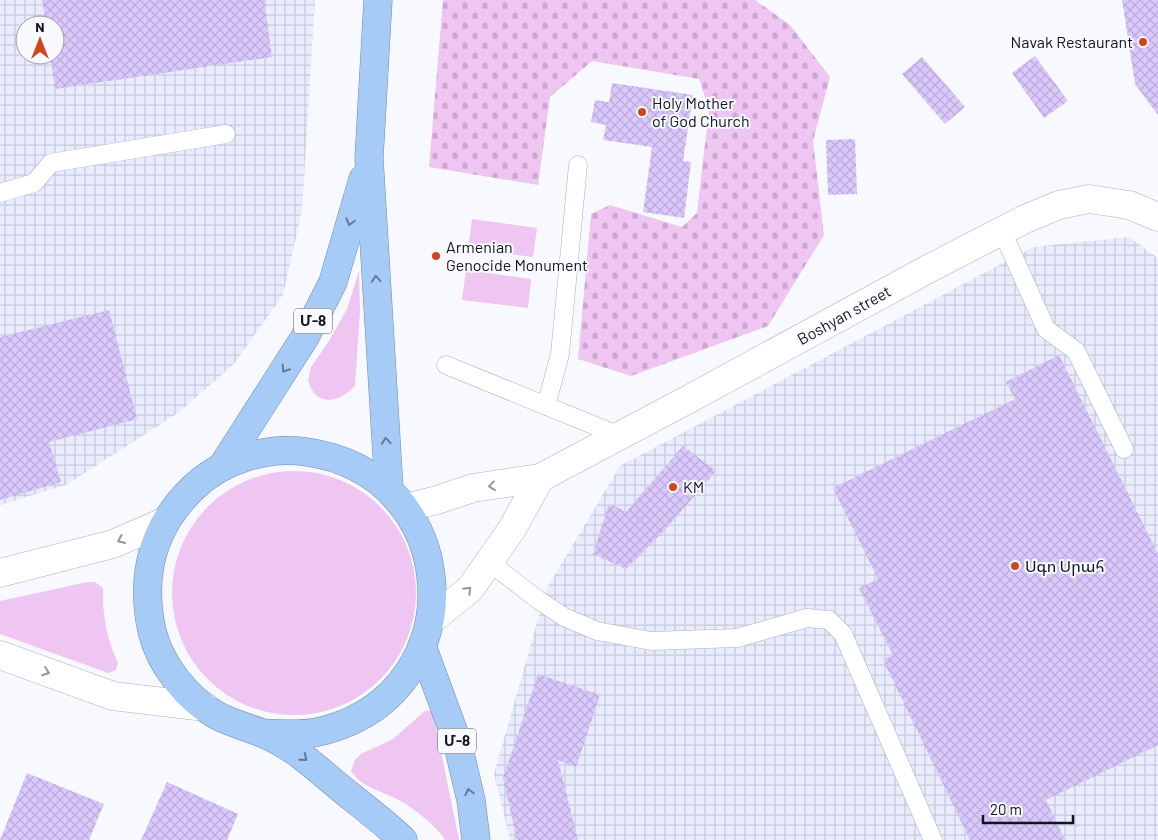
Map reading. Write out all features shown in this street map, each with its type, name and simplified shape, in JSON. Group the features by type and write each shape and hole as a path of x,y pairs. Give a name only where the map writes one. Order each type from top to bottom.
{"highway":[{"name":"Մ-8","path":"378,0 368,158 397,499"},
{"name":"Մ-8","path":"222,467 305,337 333,282 368,158"},
{"path":"291,450 327,455 360,468 397,499 418,529 429,558 433,590 426,633 410,670 394,690 374,708 351,721 326,730 300,735 262,733 244,728 217,716 183,687 166,664 153,636 147,607 147,577 154,548 166,521 181,499 200,482 222,467 255,454 291,450"},
{"name":"Մ-8","path":"426,633 457,741 471,800 476,840"},
{"path":"262,733 298,753 389,826 403,840"}],"street":[{"name":"Boshyan street","path":"397,499 438,500 473,488 540,478 1002,231 1059,205 1089,199 1129,205 1158,217"},
{"path":"426,633 470,589 512,529 540,478"},
{"path":"0,573 113,544 166,521"},
{"path":"0,655 113,696 205,707"}],"lane":[{"path":"0,193 34,183 51,163 226,134"},
{"path":"546,406 560,354 578,165"},
{"path":"1002,231 1046,329 1076,351 1124,449"},
{"path":"446,365 620,436"},
{"path":"489,562 564,617 597,631 651,641 737,638 808,618 830,620 843,634 933,840"}],"shaded area":[{"path":"0,0 315,0 302,211 283,295 234,364 178,413 66,485 0,505"},
{"path":"1129,237 1158,258 1158,840 510,840 494,774 547,588 620,466 1033,247"}],"green space":[{"path":"443,0 755,0 790,25 830,77 813,141 824,235 768,326 631,376 578,359 591,214 610,205 682,227 697,213 709,109 699,79 592,61 550,97 538,185 429,167"},
{"path":"472,219 537,228 533,257 468,249"},
{"path":"466,270 531,279 528,308 462,300"},
{"path":"359,271 360,311 355,386 342,396 327,400 316,395 311,388 308,381 311,367 329,341 347,309"},
{"path":"282,471 306,471 330,476 352,485 381,506 396,525 407,546 414,569 416,593 414,617 407,640 396,661 381,680 352,701 330,710 306,715 282,715 258,710 236,701 216,688 199,671 186,651 177,629 172,605 172,581 177,557 186,535 199,515 216,498 236,485 258,476"},
{"path":"87,582 95,582 103,588 104,617 108,636 118,663 116,670 108,673 0,634 0,601"},
{"path":"426,710 433,712 459,840 445,840 415,810 397,799 368,786 351,771 355,760 361,754 393,739"}],"building":[{"path":"42,0 264,0 272,57 55,89 51,65 65,65 65,15 44,15"},
{"name":"Navak Restaurant","path":"1122,0 1158,0 1158,115 1135,84"},
{"path":"1035,56 1068,101 1044,118 1012,73"},
{"path":"922,57 965,107 945,124 902,74"},
{"name":"Holy Mother of God Church","path":"612,83 693,95 683,161 691,162 684,218 643,212 652,147 603,140 606,125 591,122 595,100 609,102"},
{"path":"855,139 857,194 828,195 826,140"},
{"path":"109,310 137,419 49,442 61,482 0,500 0,337"},
{"name":"Սգո Սրահ","path":"1059,355 1158,554 1158,745 1046,800 1065,840 970,840 883,660 893,655 859,588 878,579 833,488 1015,399 1006,382"},
{"path":"683,446 716,471 664,531 626,569 593,554 609,503 626,512"},
{"path":"538,674 600,695 576,767 558,760 578,840 517,840 503,778"},
{"path":"27,773 104,804 89,840 0,840"},
{"path":"167,782 238,814 227,840 141,840"}],"place":[{"name":"Navak Restaurant","path":"1143,42"},
{"name":"Holy Mother of God Church","path":"642,112"},
{"name":"Armenian Genocide Monument","path":"436,256"},
{"name":"KM","path":"673,487"},
{"name":"Սգո Սրահ","path":"1015,566"}]}
